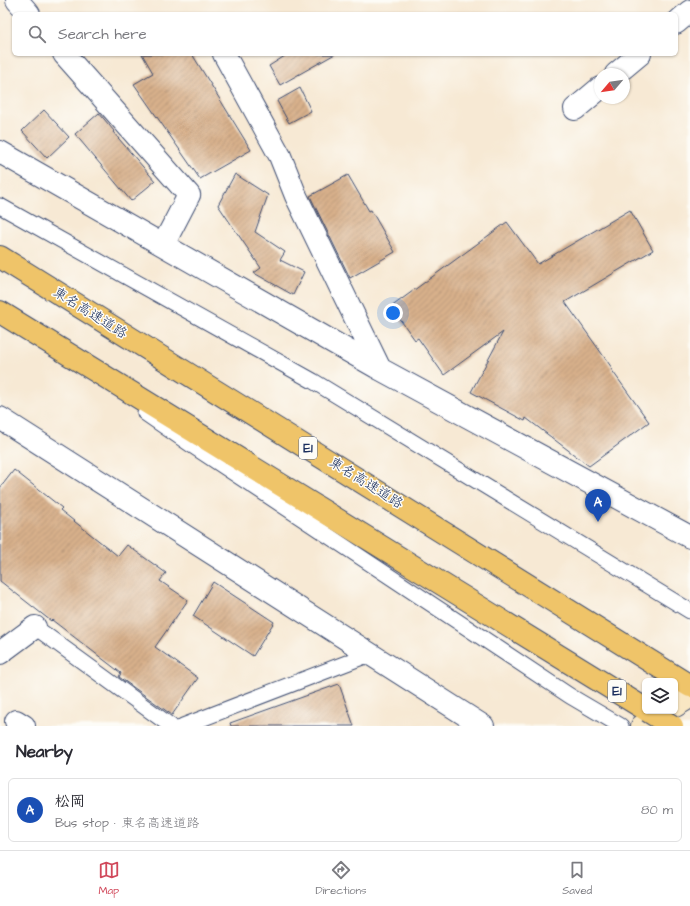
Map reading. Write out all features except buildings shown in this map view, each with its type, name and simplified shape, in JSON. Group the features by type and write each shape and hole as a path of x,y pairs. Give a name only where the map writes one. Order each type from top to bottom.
{"highway":[{"name":"東名高速道路","path":"0,257 690,686"},
{"name":"E1","path":"3,314 642,707"},
{"path":"653,714 672,726"}],"street":[{"path":"16,0 27,12"},
{"path":"678,21 690,11"},
{"path":"66,56 189,195 163,246"},
{"path":"225,56 280,156 296,196 380,369"},
{"path":"623,68 638,56"},
{"path":"575,109 594,93"},
{"path":"0,152 380,369 690,537"},
{"path":"0,418 483,726"},
{"path":"0,653 35,627"},
{"path":"678,704 690,697"},
{"path":"642,726 662,714"}],"lane":[{"path":"0,206 313,381 690,611"},
{"path":"3,314 190,444 570,696 621,726"},
{"path":"35,627 171,726"},
{"path":"184,726 370,654"}],"place":[{"name":"松岡","path":"598,522"}]}
